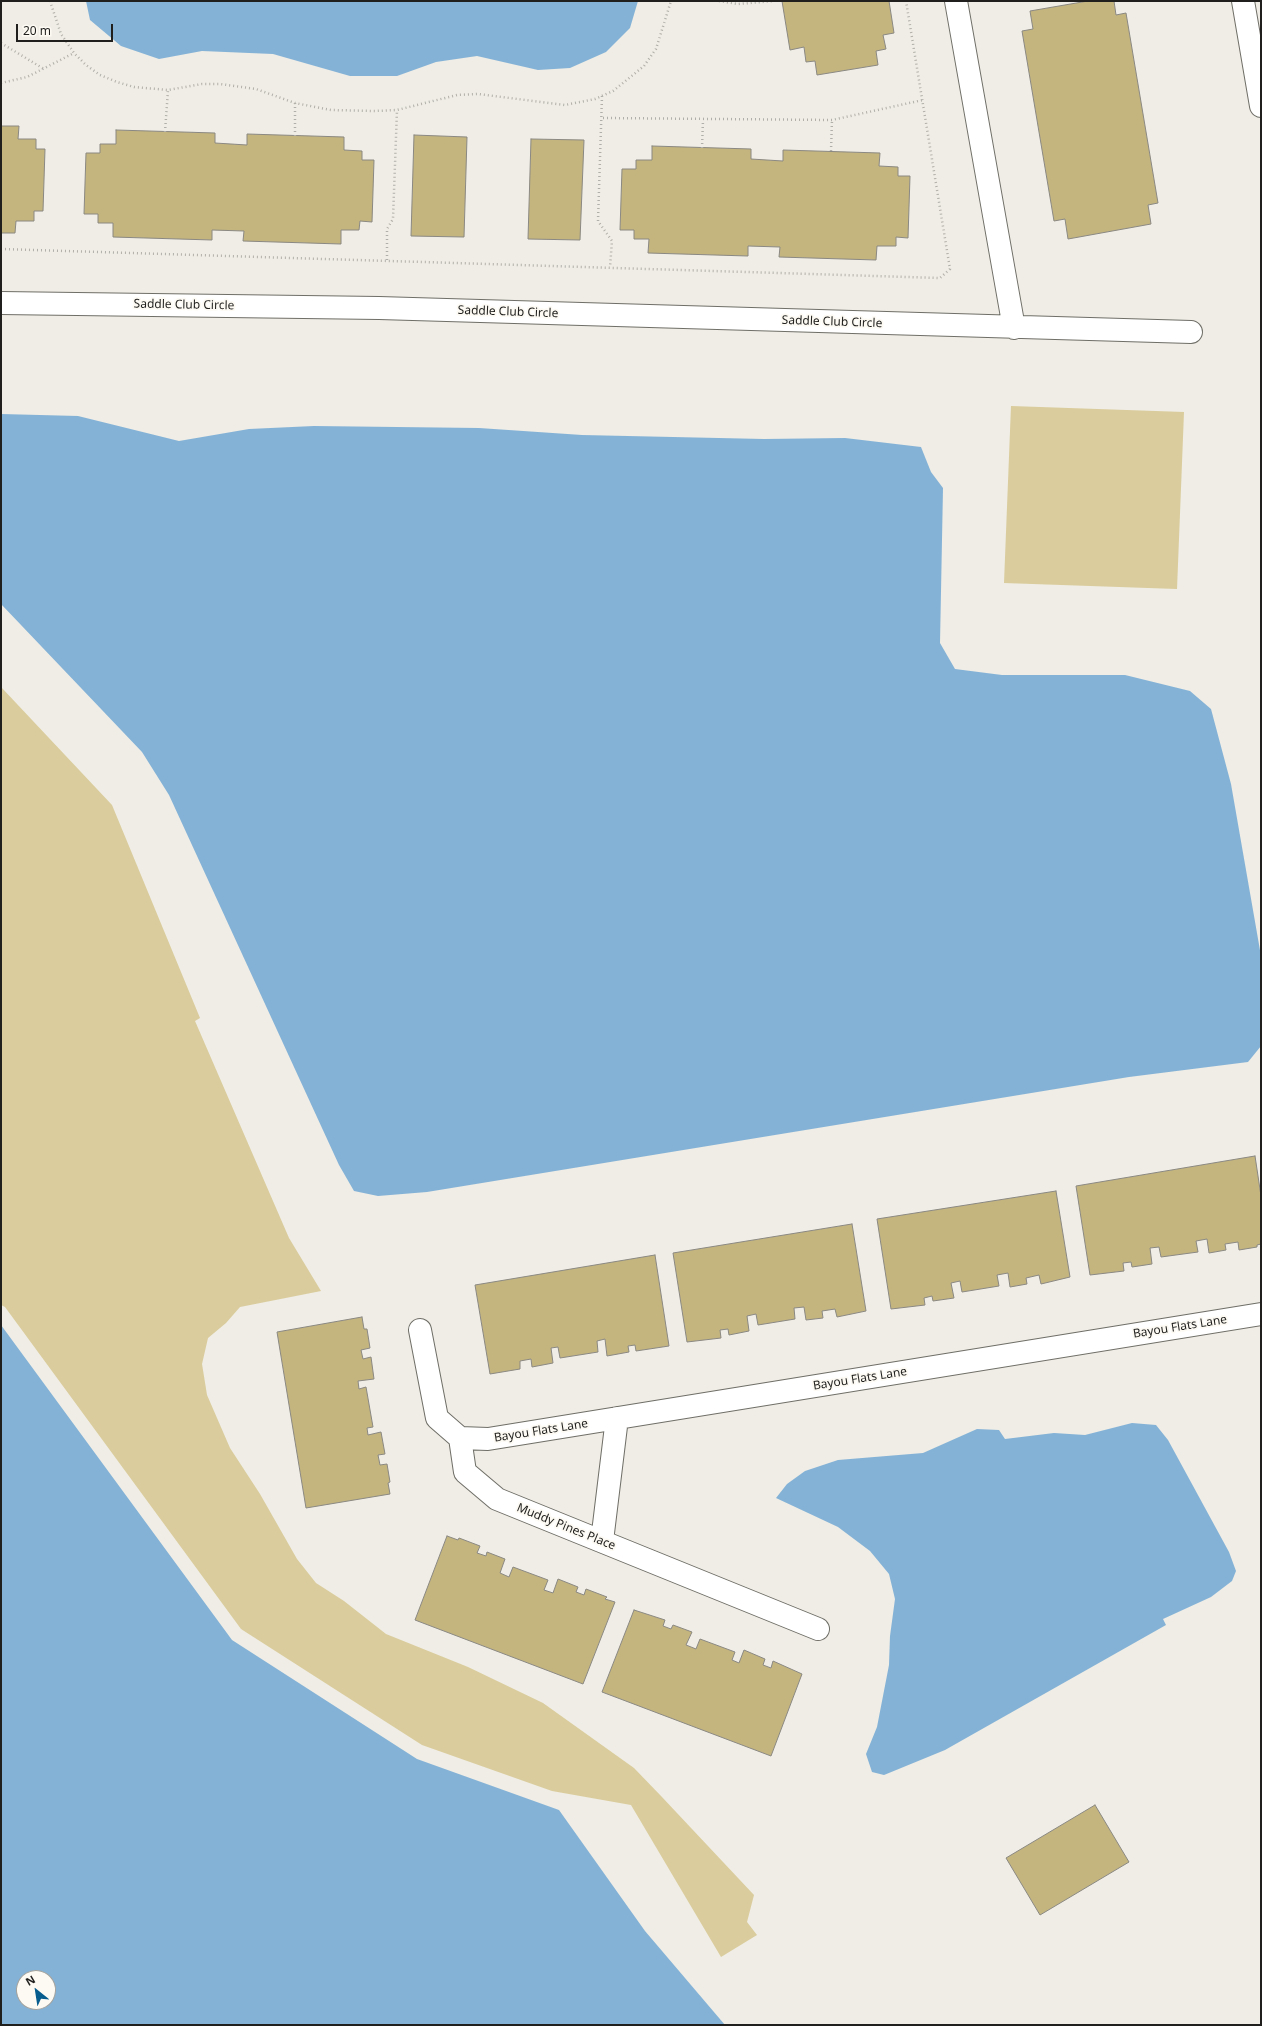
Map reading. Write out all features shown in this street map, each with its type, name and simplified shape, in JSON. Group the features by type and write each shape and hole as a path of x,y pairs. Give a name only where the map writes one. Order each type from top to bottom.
{"street":[{"path":"956,1 1014,328"},
{"path":"1243,1 1261,106"},
{"name":"Saddle Club Circle","path":"1,303 379,308 1014,328 1191,332"},
{"name":"Bayou Flats Lane","path":"460,1438 488,1439 1261,1314"},
{"path":"420,1330 437,1418 460,1438"},
{"path":"602,1542 617,1418"},
{"name":"Muddy Pines Place","path":"460,1438 465,1472 497,1499 818,1629"}],"path":[{"path":"50,1 61,34 74,52 86,65 100,75 117,82 134,87 168,90 182,87 220,84 256,89 296,103 331,110 397,110 457,95 478,94 565,105 580,104 612,91 644,66 656,49 671,1"},
{"path":"719,1 738,4 774,1"},
{"path":"1,249 940,278 950,269 906,1"},
{"path":"1,43 44,70"},
{"path":"1,83 27,77 44,70 74,52"},
{"path":"165,132 168,90"},
{"path":"602,96 603,118 598,221 612,241 610,268"},
{"path":"603,118 832,120 923,100"},
{"path":"295,136 296,103"},
{"path":"387,260 387,229 393,219 397,110"},
{"path":"702,120 702,148"},
{"path":"831,151 832,120"}],"shaded area":[{"path":"1011,406 1184,412 1177,589 1004,583"},
{"path":"1,687 112,805 200,1018 195,1021 289,1238 321,1291 240,1307 226,1323 208,1338 202,1364 207,1395 230,1448 260,1494 297,1559 316,1583 344,1601 386,1634 468,1667 543,1703 634,1768 754,1895 747,1922 757,1935 721,1957 631,1805 552,1791 422,1745 241,1629 5,1307 1,1305"}],"water":[{"path":"86,1 638,1 630,28 606,52 570,68 538,70 477,56 436,62 397,76 350,76 273,54 202,51 159,59 121,46 90,20"},
{"path":"1,414 78,416 179,441 249,429 314,426 479,428 582,435 764,439 845,438 921,447 931,472 943,488 940,643 955,669 1002,675 1125,675 1190,691 1211,709 1231,784 1261,956 1261,1046 1248,1062 1129,1077 427,1192 378,1196 354,1191 339,1165 169,795 142,752 1,604"},
{"path":"1,1325 232,1640 417,1759 559,1810 645,1931 725,2025 1,2025"},
{"path":"1132,1423 1156,1425 1168,1440 1229,1552 1236,1571 1232,1581 1211,1597 1163,1619 1166,1625 945,1750 884,1775 872,1772 866,1754 877,1727 889,1665 890,1636 895,1599 889,1574 870,1551 838,1527 776,1498 787,1484 805,1471 838,1460 923,1453 977,1429 999,1430 1005,1439 1054,1433 1085,1435"}],"building":[{"path":"782,1 889,1 894,33 883,35 886,49 876,51 878,65 817,75 815,61 806,62 804,47 790,50"},
{"path":"1088,1 1114,1 1116,15 1126,13 1158,203 1148,205 1151,224 1068,239 1065,219 1054,221 1022,31 1033,29 1030,11"},
{"path":"1,126 19,126 18,139 36,139 36,149 45,149 43,211 34,211 34,221 16,221 15,233 1,233"},
{"path":"116,130 215,133 215,143 247,145 247,134 344,137 344,150 362,151 362,160 374,160 372,222 360,221 359,230 341,230 341,244 243,241 244,231 212,230 212,240 113,237 113,223 98,223 98,214 84,214 86,153 100,153 100,144 116,144"},
{"path":"414,135 467,137 464,237 411,236"},
{"path":"531,139 584,140 580,240 528,239"},
{"path":"652,146 751,149 751,159 783,161 783,150 880,153 879,166 898,167 898,176 910,176 908,238 896,237 896,246 877,246 876,260 779,257 780,247 748,246 748,256 648,253 649,239 634,239 634,230 620,230 622,169 636,169 636,160 652,160"},
{"path":"1255,1156 1261,1196 1261,1244 1257,1245 1257,1247 1239,1250 1238,1242 1225,1244 1226,1250 1209,1253 1207,1239 1196,1241 1198,1252 1161,1257 1159,1247 1150,1248 1152,1264 1132,1267 1131,1262 1123,1263 1124,1271 1090,1275 1076,1186"},
{"path":"1056,1191 1070,1277 1041,1284 1039,1275 1026,1278 1027,1284 1010,1287 1008,1273 997,1275 999,1286 962,1292 960,1281 951,1283 954,1298 933,1301 932,1296 924,1298 925,1305 891,1309 877,1219"},
{"path":"852,1224 866,1311 837,1317 835,1309 822,1311 823,1318 806,1320 804,1307 794,1308 795,1319 758,1325 756,1314 747,1316 749,1331 729,1335 728,1329 720,1330 721,1338 687,1342 673,1253"},
{"path":"655,1255 669,1346 636,1351 635,1345 628,1346 629,1352 607,1356 605,1339 597,1341 598,1352 560,1358 558,1347 551,1348 553,1363 532,1367 531,1359 520,1361 520,1369 490,1374 475,1285"},
{"path":"362,1317 364,1329 367,1329 370,1348 361,1350 363,1359 371,1357 374,1379 358,1381 359,1389 366,1387 373,1427 367,1428 368,1435 381,1432 385,1454 378,1455 380,1465 387,1464 390,1494 306,1508 277,1332"},
{"path":"447,1536 458,1540 459,1538 480,1546 477,1553 486,1556 487,1552 505,1559 500,1573 509,1577 513,1567 548,1580 544,1590 553,1593 558,1579 578,1587 576,1592 584,1595 586,1589 607,1597 605,1599 615,1602 583,1684 415,1620"},
{"path":"634,1610 665,1620 663,1626 671,1629 673,1625 692,1632 686,1645 696,1649 700,1639 735,1652 732,1660 739,1663 744,1650 765,1659 763,1665 771,1668 773,1661 802,1674 771,1756 602,1692"},
{"path":"1095,1805 1129,1862 1040,1915 1006,1858"}]}
